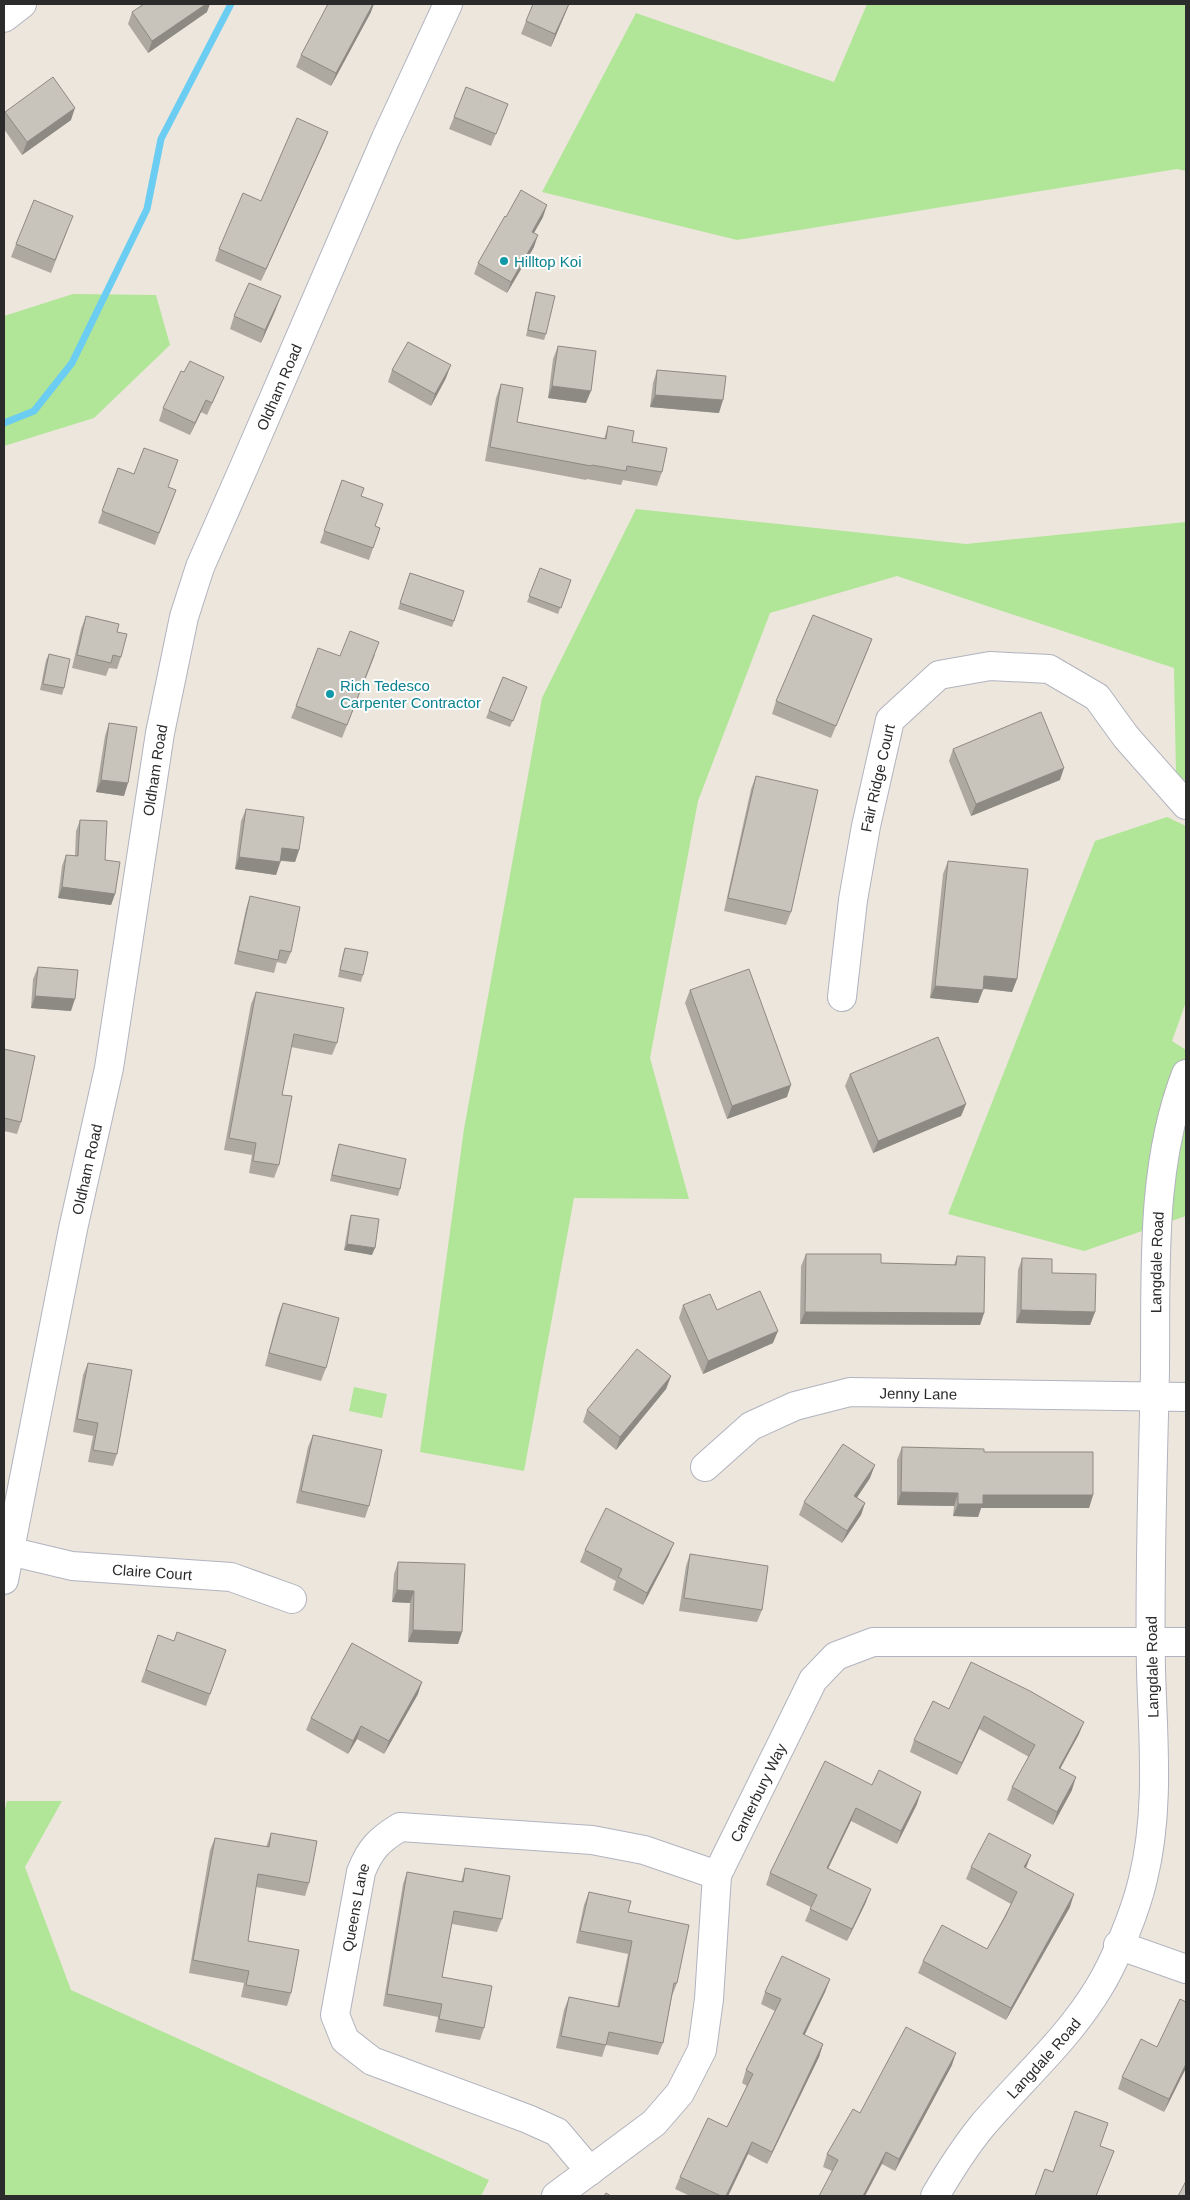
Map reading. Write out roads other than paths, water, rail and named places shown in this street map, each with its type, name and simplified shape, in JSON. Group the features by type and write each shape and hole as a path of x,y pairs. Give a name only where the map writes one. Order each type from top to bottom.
{"street":[{"path":"4,18 22,4"},
{"name":"Oldham Road","path":"4,1580 73,1229 109,1068 160,733 184,617 200,567 386,138 448,4"},
{"name":"Fair Ridge Court","path":"842,997 853,900 866,826 890,720 940,675 990,666 1049,669 1097,697 1126,737 1186,804"},
{"name":"Langdale Road","path":"936,2196 972,2138 1068,2030 1098,1989 1132,1916 1143,1880 1152,1839 1155,1800 1151,1642 1157,1214 1167,1135 1176,1100 1186,1074"},
{"name":"Jenny Lane","path":"705,1467 751,1426 795,1406 850,1392 1186,1397"},
{"name":"Claire Court","path":"9,1551 72,1566 231,1577 292,1599"},
{"name":"Canterbury Way","path":"556,2196 654,2124 680,2093 702,2050 709,1999 717,1875 813,1680 836,1656 873,1642 1186,1642"},
{"name":"Queens Lane","path":"590,2171 557,2132 528,2119 372,2061 345,2040 335,2016 361,1872 367,1857 379,1840 400,1827 592,1840 644,1850 717,1875"},
{"path":"1118,1945 1186,1969"}],"waterway":[{"path":"4,423 34,411 72,363 147,209 161,139 231,4"}],"place":[{"name":"Hilltop Koi","path":"504,261"},
{"name":"Rich Tedesco Carpenter Contractor","path":"330,694"}]}
